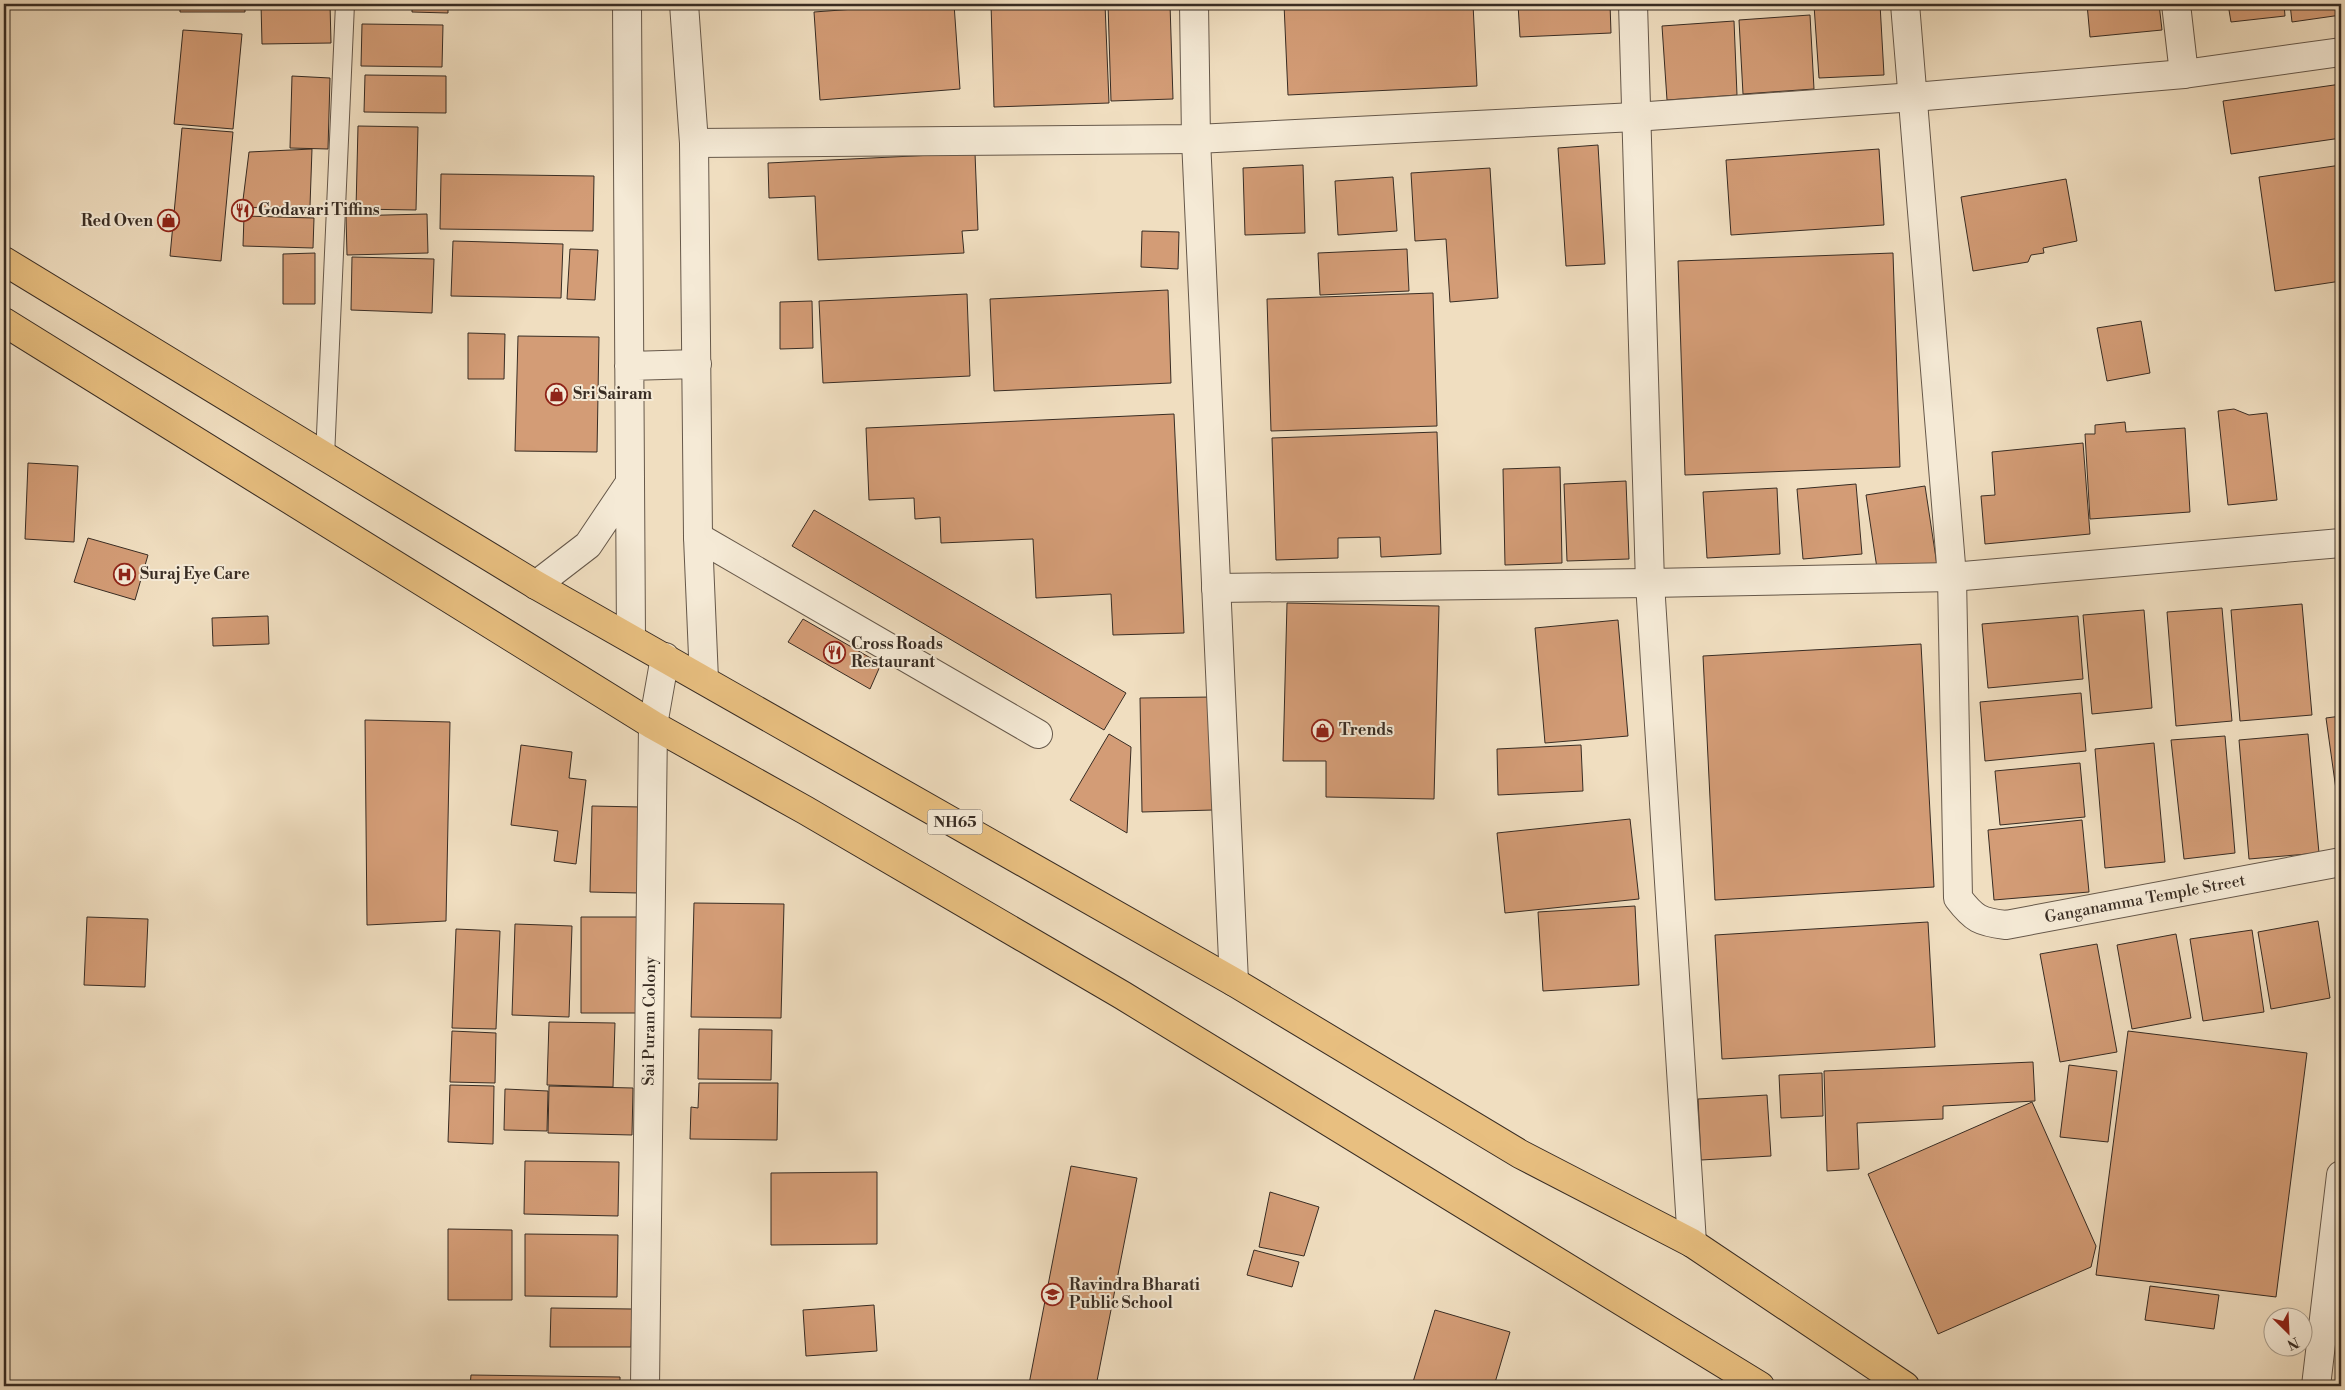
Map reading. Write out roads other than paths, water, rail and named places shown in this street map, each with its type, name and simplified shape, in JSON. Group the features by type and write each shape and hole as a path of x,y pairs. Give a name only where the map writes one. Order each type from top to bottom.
{"highway":[{"name":"NH65","path":"4,261 536,584 1234,982 1520,1154 1692,1243 1905,1386"},
{"path":"4,322 653,725 805,810 1122,995 1760,1386"}],"street":[{"path":"627,4 631,638"},
{"path":"684,4 694,143 698,537 704,680"},
{"path":"1194,4 1196,139 1234,982"},
{"path":"1633,4 1650,583 1692,1243"},
{"path":"1904,4 1914,97 1952,577"},
{"path":"2176,4 2184,74"},
{"path":"694,143 1196,139 1636,116 1914,97 2184,74 2341,52"},
{"path":"629,366 696,364"},
{"path":"536,584 588,545 629,484"},
{"path":"698,537 1038,734"},
{"path":"1216,588 1952,577 2341,543"},
{"name":"Ganganamma Temple Street","path":"1952,577 1958,898 1970,913 1983,922 2006,925 2341,862"},
{"name":"Sai Puram Colony","path":"645,1386 653,725 665,657"},
{"path":"2316,1386 2341,1175"}],"lane":[{"path":"325,456 345,4"}],"place":[{"name":"Godavari Tiffins","path":"242,210"},
{"name":"Red Oven","path":"169,221"},
{"name":"Sri Sairam","path":"557,394"},
{"name":"Suraj Eye Care","path":"124,574"},
{"name":"Cross Roads Restaurant","path":"835,653"},
{"name":"Trends","path":"1323,730"},
{"name":"Ravindra Bharati Public School","path":"1053,1294"}]}
